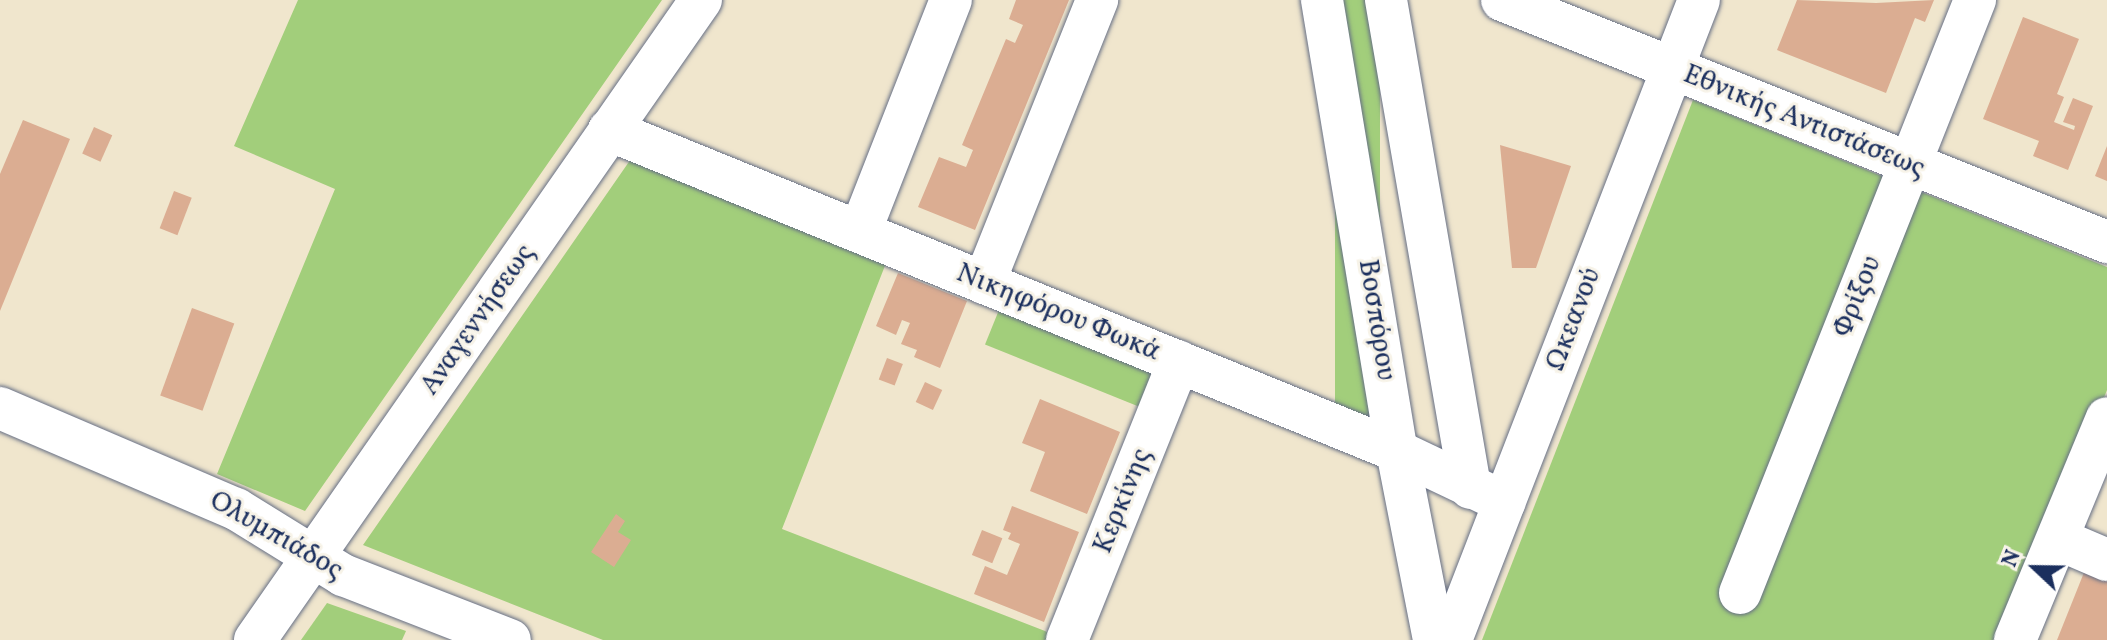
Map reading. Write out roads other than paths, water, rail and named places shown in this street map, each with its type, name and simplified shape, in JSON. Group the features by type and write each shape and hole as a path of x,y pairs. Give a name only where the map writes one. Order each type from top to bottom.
{"street":[{"name":"Αναγεννήσεως","path":"255,640 701,0"},
{"path":"860,232 951,0"},
{"path":"984,283 1097,0"},
{"name":"Βοσπόρου","path":"1322,0 1397,451 1434,640"},
{"path":"1386,0 1487,495"},
{"name":"Εθνικής Αντιστάσεως","path":"1502,0 2107,242"},
{"name":"Ωκεανού","path":"1451,640 1487,495 1699,0"},
{"name":"Φρίξου","path":"1740,593 1975,0"},
{"name":"Νικηφόρου Φωκά","path":"609,130 1397,451 1487,495"},
{"name":"Κερκίνης","path":"1067,640 1179,362"},
{"name":"Ολυμπιάδος","path":"0,408 236,509 313,559 368,586 510,640"},
{"path":"2015,640 2107,418"},
{"path":"2058,539 2107,560"}]}
